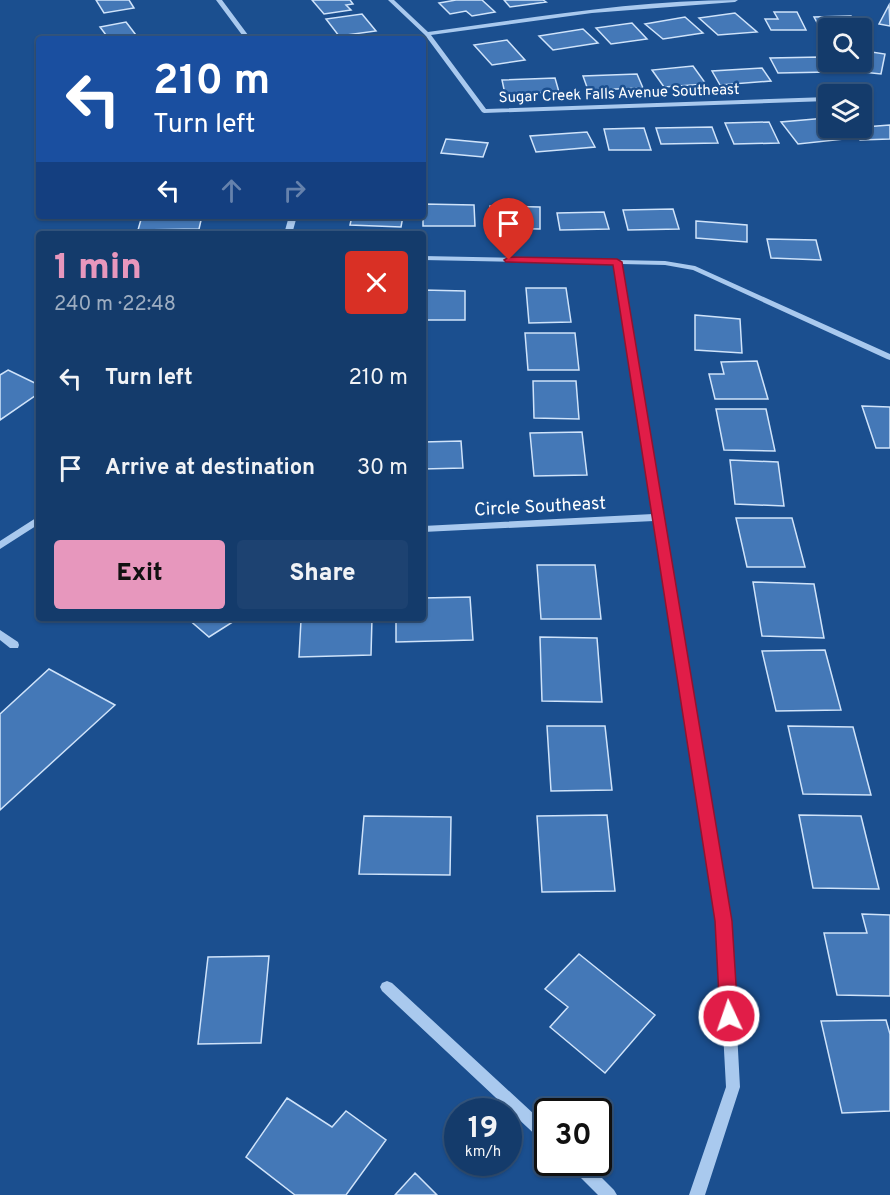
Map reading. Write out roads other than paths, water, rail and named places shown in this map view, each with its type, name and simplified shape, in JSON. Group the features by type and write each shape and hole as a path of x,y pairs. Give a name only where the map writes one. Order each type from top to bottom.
{"street":[{"path":"219,0 246,36"},
{"name":"Sugar Creek Falls Avenue Southeast","path":"391,0 427,34 484,111 818,99"},
{"path":"427,34 592,11 735,0"},
{"path":"426,258 665,263 695,268 890,357"},
{"path":"617,262 724,921 733,1087 697,1195"},
{"name":"Circle Southeast","path":"426,529 658,517"},
{"path":"0,546 36,521"},
{"path":"0,634 14,645"},
{"path":"387,987 534,1124"},
{"path":"589,1176 609,1195"}]}
